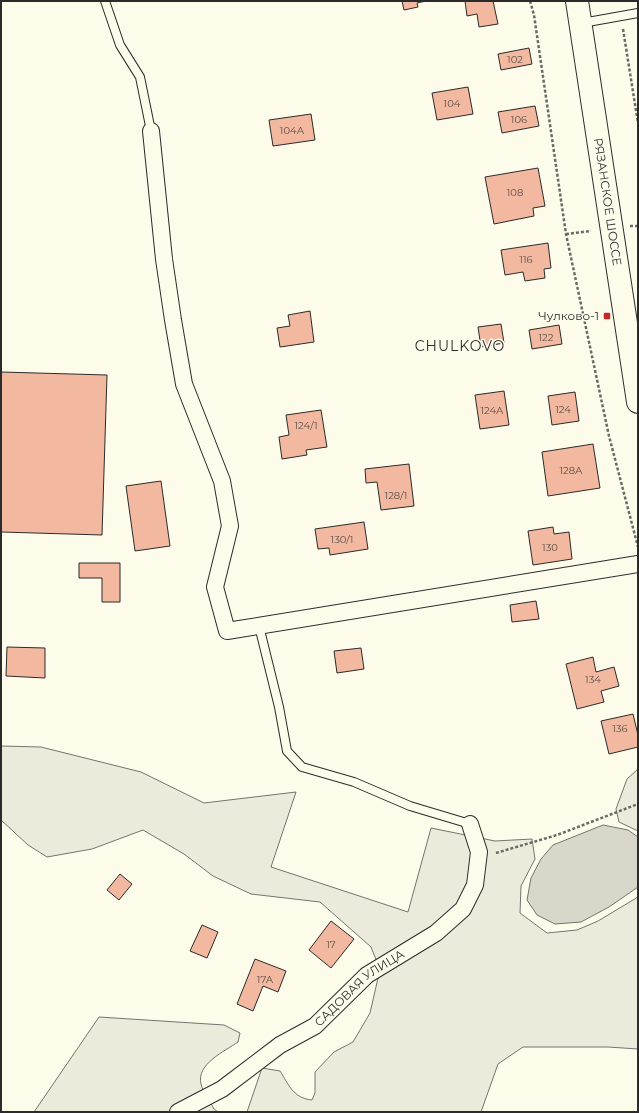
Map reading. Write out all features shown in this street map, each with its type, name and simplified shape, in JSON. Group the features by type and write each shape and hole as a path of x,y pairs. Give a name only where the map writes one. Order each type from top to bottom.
{"main road":[{"name":"РЯЗАНСКОЕ ШОССЕ","path":"577,1 638,402"}],"street":[{"path":"151,131 164,259 184,384 222,481 230,526 215,587 227,631 638,564"},
{"name":"САДОВАЯ УЛИЦА","path":"178,1112 222,1089 280,1045 315,1026 367,976 436,933 463,909 475,885 479,852 470,824"}],"lane":[{"path":"105,1 120,45 140,77 151,131"},
{"path":"581,23 638,13"},
{"path":"259,626 279,707 287,751 302,767 354,782 410,806 470,824"}],"path":[{"path":"530,1 534,15 566,234 609,436 638,547"},
{"path":"621,17 638,123"},
{"path":"566,234 591,230"},
{"path":"478,859 557,835 638,804"}],"shaded area":[{"path":"1,746 41,747 141,772 204,803 296,792 271,867 408,912 431,828 495,841 532,839 535,859 521,886 520,913 547,933 577,930 598,921 638,897 638,1049 608,1047 523,1047 498,1064 481,1112 247,1112 262,1068 280,1071 296,1094 300,1097 312,1100 315,1093 315,1072 334,1052 353,1042 370,1013 379,967 371,947 320,902 251,894 213,876 184,854 143,830 92,849 47,857 28,845 1,820"},
{"path":"638,769 638,831 619,822 616,809 627,779"},
{"path":"603,825 628,830 638,837 638,887 609,907 581,922 555,924 537,915 527,900 531,878 541,859 553,845"},
{"path":"99,1017 224,1025 240,1033 238,1042 219,1054 207,1064 201,1077 203,1090 214,1109 218,1112 34,1112"}],"building":[{"path":"402,1 426,1 417,3 418,7 404,10"},
{"path":"465,1 493,1 498,24 479,27 477,14 467,16"},
{"path":"529,48 532,64 501,70 498,54"},
{"path":"468,87 473,114 437,120 432,93"},
{"path":"535,106 539,126 502,133 498,112"},
{"path":"311,114 315,140 273,146 269,120"},
{"path":"538,168 545,206 533,208 534,216 494,224 485,177"},
{"path":"548,243 551,268 544,269 545,278 525,281 523,272 505,275 501,250"},
{"path":"310,311 314,342 280,347 277,328 290,326 288,315"},
{"path":"501,324 504,343 481,347 478,327"},
{"path":"559,325 562,344 532,349 529,330"},
{"path":"1,372 107,375 102,535 1,532"},
{"path":"504,391 509,425 480,429 475,395"},
{"path":"575,392 579,421 552,425 548,396"},
{"path":"321,410 327,447 306,450 307,455 282,459 279,437 289,435 286,415"},
{"path":"593,444 600,488 548,496 542,452"},
{"path":"409,464 414,506 381,510 377,482 366,483 365,469"},
{"path":"161,481 170,546 135,551 126,486"},
{"path":"364,522 368,549 330,555 329,548 318,549 315,529"},
{"path":"553,527 554,534 569,532 572,559 533,565 528,531"},
{"path":"79,563 120,563 120,602 102,602 102,578 79,578"},
{"path":"536,601 539,619 512,622 510,605"},
{"path":"7,647 45,648 45,678 6,676"},
{"path":"361,648 364,669 337,673 334,651"},
{"path":"593,657 596,672 614,667 619,686 601,691 604,702 577,709 566,664"},
{"path":"633,714 638,735 638,747 609,754 601,721"},
{"path":"120,874 132,884 119,900 107,890"},
{"path":"331,921 354,939 331,968 309,950"},
{"path":"202,925 218,932 207,958 190,951"},
{"path":"255,959 286,971 278,992 263,986 253,1011 237,1004"}],"place":[{"name":"Чулково-1","path":"607,316"}],"district":[{"name":"CHULKOVO","path":"460,346"}]}
